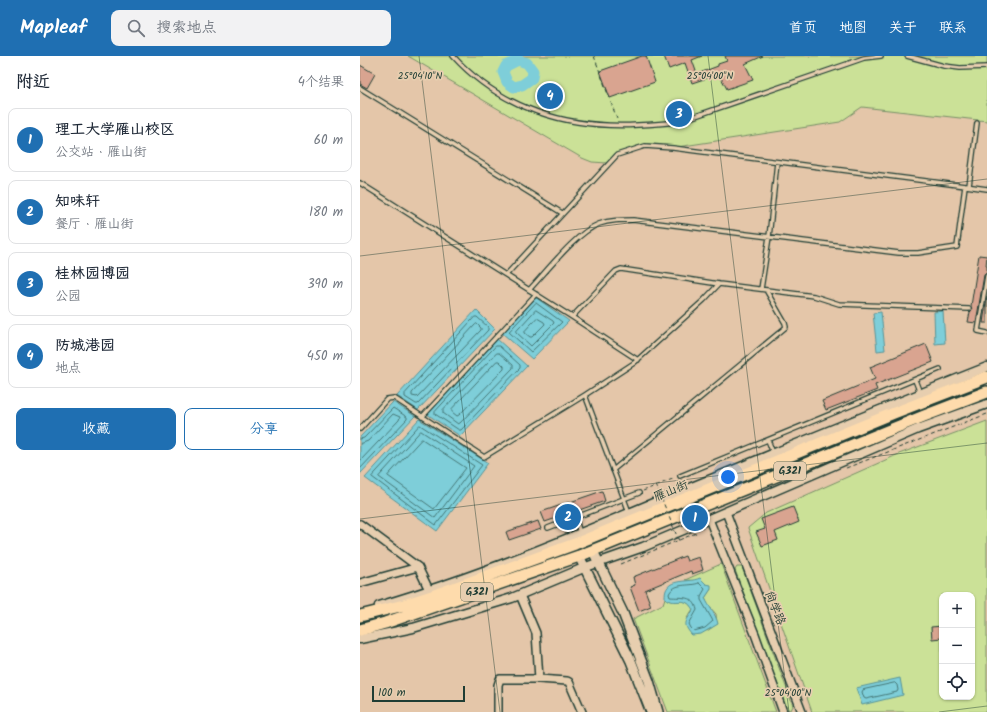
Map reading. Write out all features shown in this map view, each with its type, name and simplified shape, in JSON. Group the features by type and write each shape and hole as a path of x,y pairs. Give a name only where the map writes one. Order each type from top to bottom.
{"highway":[{"name":"雁山街","path":"360,616 404,605 431,593 575,544 631,517 894,413 987,378"},
{"name":"G321","path":"360,630 392,621 580,556 924,416 987,392"}],"main road":[{"path":"593,551 623,613 649,681 658,712"},
{"path":"580,556 633,666 651,712"}],"street":[{"path":"360,612 431,593 580,533 631,517 773,454 987,367"},
{"path":"360,639 413,628 520,594 586,567 643,547 918,429 987,404"},
{"name":"尚学路","path":"726,512 802,712"},
{"path":"709,519 755,634 783,712"},
{"path":"360,524 418,567 431,593"},
{"path":"360,583 418,567"},
{"path":"520,594 535,629 539,679"},
{"path":"498,712 498,685 500,679 539,679 570,682 582,712"}],"lane":[{"path":"453,56 478,80 506,99 553,117 588,124 619,126 664,124 681,121 803,80 844,64 864,58 881,56"},
{"path":"907,56 944,66 960,68 987,67"},
{"path":"360,88 562,213"},
{"path":"529,290 572,243 585,232 598,224 614,220 633,220 899,253 918,253 957,247 978,123"},
{"path":"506,275 617,155 645,146 673,148 987,189"},
{"path":"761,289 769,237 777,162"},
{"path":"360,183 638,360"},
{"path":"572,317 616,271 621,269 719,284 814,296 839,304 969,309"},
{"path":"987,276 978,330 987,332"},
{"path":"360,429 387,399 394,398 484,457 585,395 638,360 704,300 719,284"},
{"path":"613,470 786,327 785,322 766,290"},
{"path":"422,416 536,294"},
{"path":"680,476 940,369"},
{"path":"915,380 920,393"},
{"path":"585,395 631,517"},
{"path":"768,440 773,454"},
{"path":"548,528 638,493"},
{"path":"575,517 580,533"}],"path":[{"path":"594,56 619,126"},
{"path":"843,470 987,414"},
{"path":"638,493 680,476"},
{"path":"656,485 679,541"},
{"path":"621,564 698,532"}],"green space":[{"path":"408,56 987,56 987,121 862,107 840,122 677,147 649,144 640,145 615,154 607,163 592,162 582,158"},
{"path":"987,421 987,712 812,712 748,528 766,513 899,454"},
{"path":"721,564 776,712 668,712 633,619 663,604 665,598 672,601 683,601 690,605 693,609 687,618 707,631 717,624 716,614 708,605 705,598 711,589 699,582 685,580"},
{"path":"737,567 742,567 793,706 791,710 787,709 786,707 735,570"}],"water":[{"path":"535,297 569,321 532,359 502,333"},
{"path":"476,310 495,329 418,410 397,396"},
{"path":"943,311 945,343 935,344 934,312"},
{"path":"881,312 885,350 877,351 873,313"},
{"path":"497,339 527,366 460,436 427,414"},
{"path":"393,402 415,416 360,474 360,437"},
{"path":"419,419 488,463 437,531 365,478"},
{"path":"700,578 706,584 711,585 711,589 705,598 716,617 718,624 701,634 692,635 686,625 686,622 693,610 690,605 665,598 668,586 677,582"},
{"path":"900,678 903,695 862,705 856,688"}],"building":[{"path":"642,56 646,56 655,82 610,98 600,71"},
{"path":"664,56 702,56 692,60 697,74 727,61 725,56 763,56 745,64 753,80 727,89 719,74 692,83 685,63 669,69"},
{"path":"360,65 375,74 367,88 360,84"},
{"path":"979,255 987,256 987,273 984,275 976,323 968,322 970,312 972,310 971,306"},
{"path":"987,296 987,323 983,323"},
{"path":"926,344 933,362 875,385 877,390 826,410 822,401 875,379 870,367"},
{"path":"602,491 605,501 545,522 541,512"},
{"path":"793,507 799,522 775,532 778,540 762,546 756,532 765,529 761,519"},
{"path":"538,521 541,529 509,540 506,532"},
{"path":"685,556 687,561 699,557 703,570 692,574 691,571 645,590 651,606 639,611 630,587 635,585 633,577"},
{"path":"939,626 939,638 932,639 931,627"}],"waterway":[{"path":"518,60 527,63 533,71 532,78 522,85 514,87 507,82 503,72 506,66 518,60"}],"place":[{"name":"防城港园","path":"550,96"},
{"name":"桂林园博园","path":"679,114"},
{"name":"知味轩","path":"568,517"},
{"name":"理工大学雁山校区","path":"695,518"}]}
